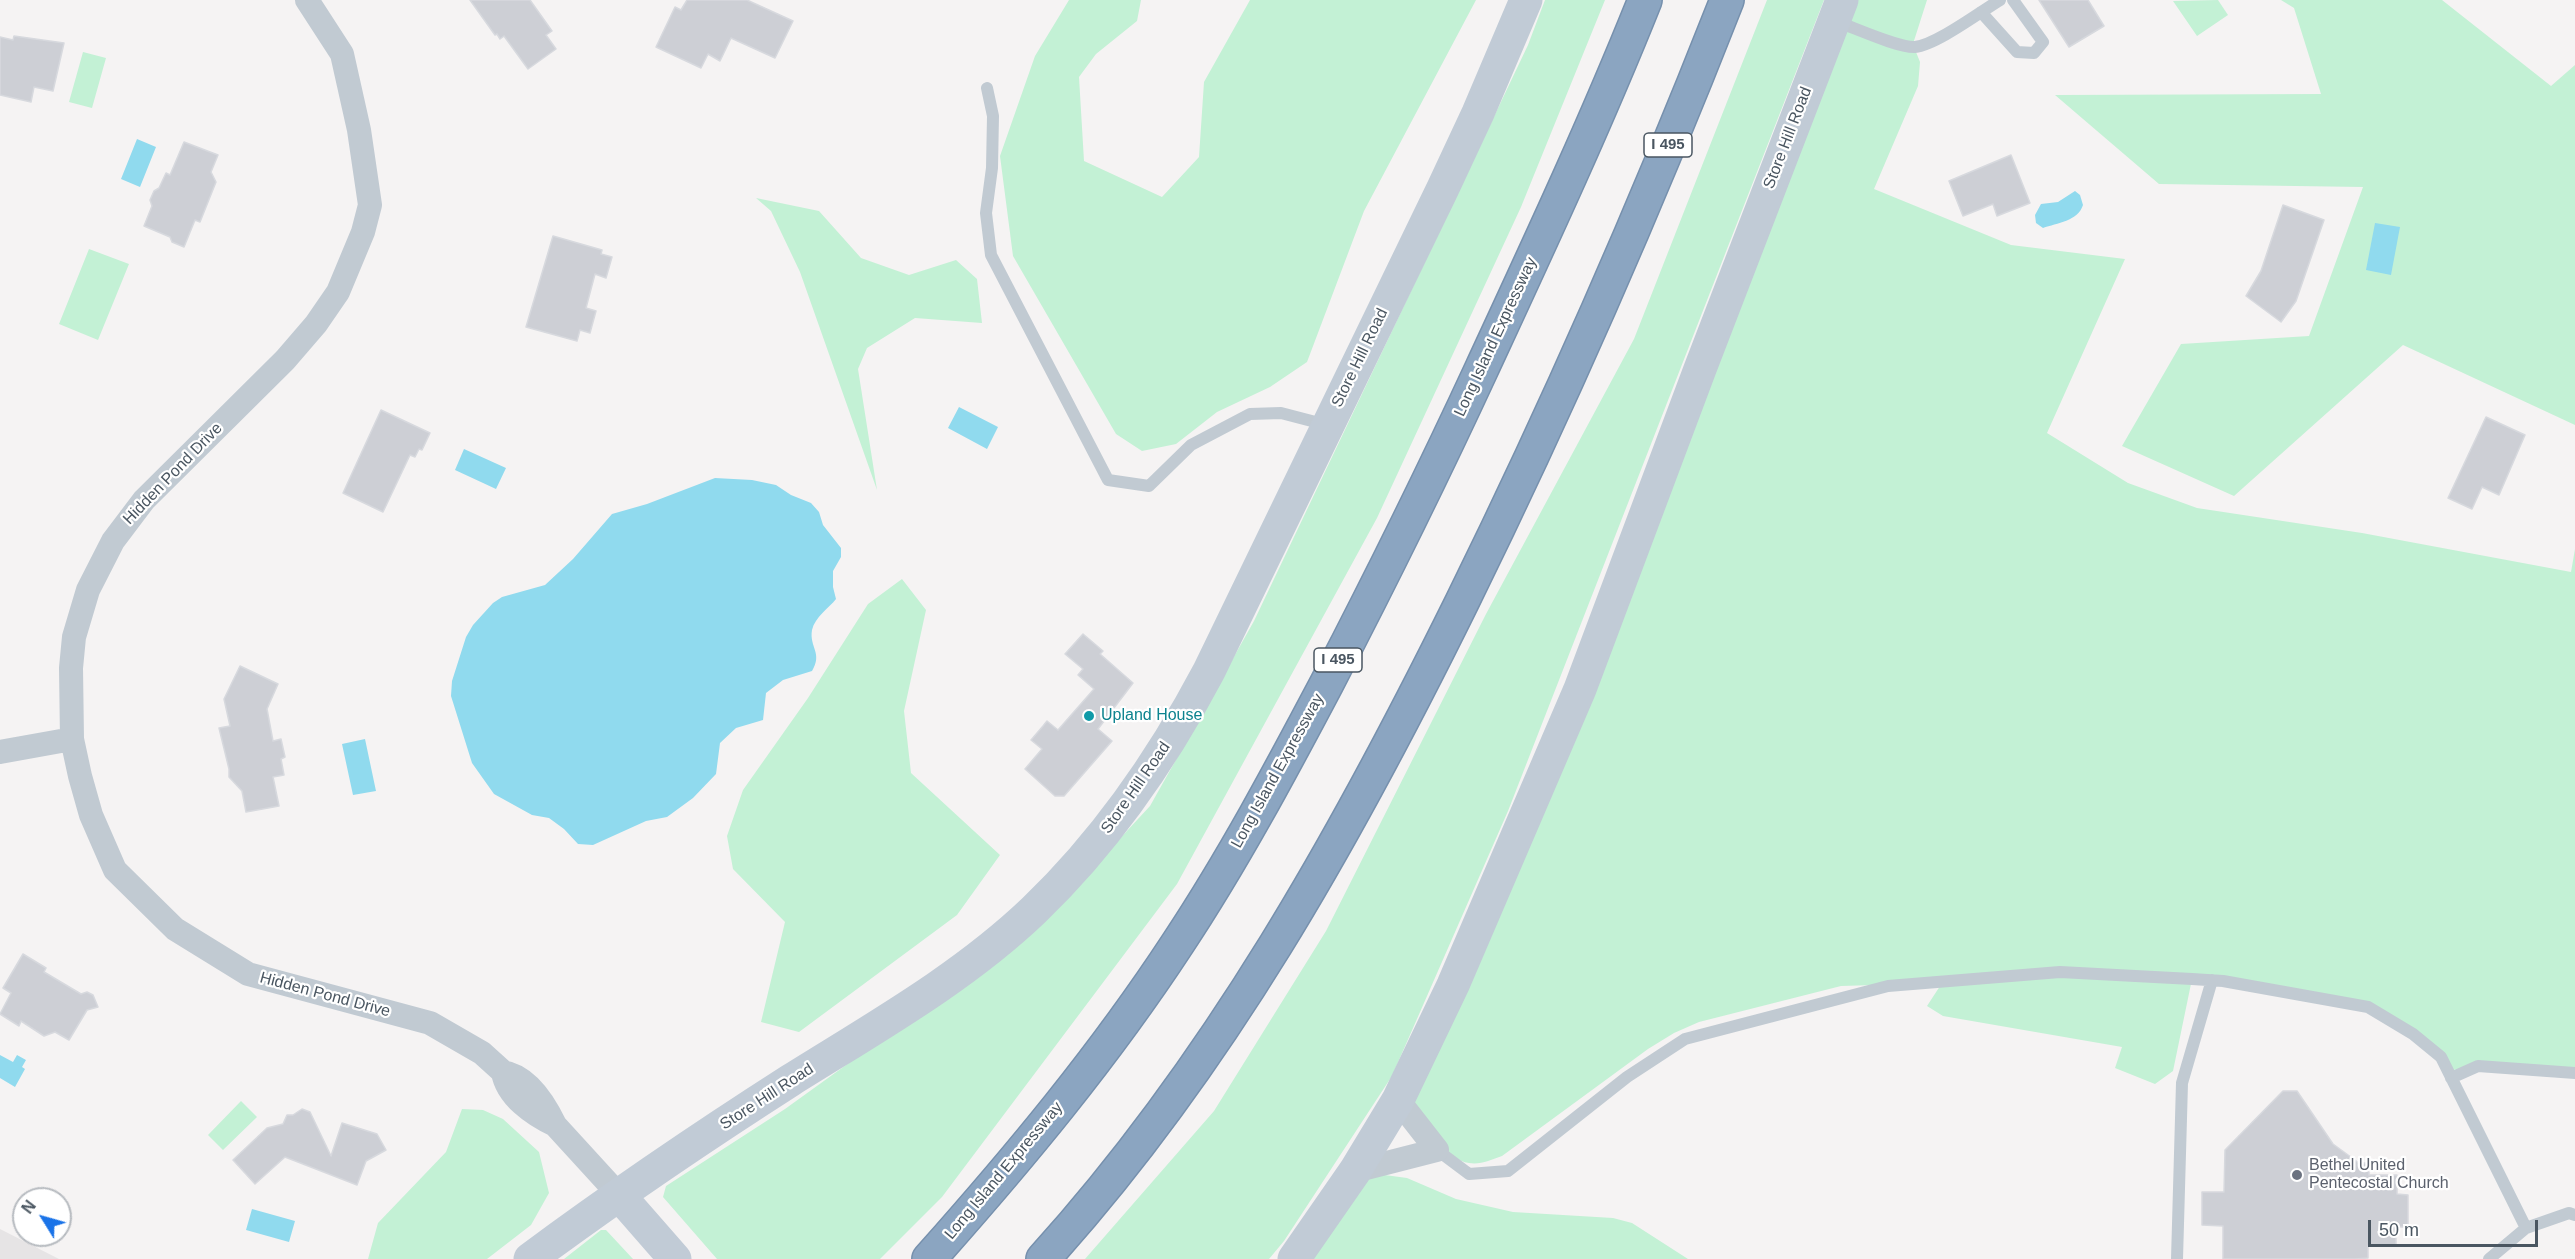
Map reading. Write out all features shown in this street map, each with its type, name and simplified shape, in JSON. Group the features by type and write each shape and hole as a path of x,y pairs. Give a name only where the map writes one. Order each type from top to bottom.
{"highway":[{"name":"Long Island Expressway","path":"928,1259 997,1183 1085,1074 1178,943 1268,795 1359,621 1447,443 1540,242 1644,0"},
{"name":"I 495","path":"1043,1259 1150,1129 1239,1004 1339,841 1432,663 1515,494 1608,290 1727,0"},
{"path":"1608,290 1749,0"}],"main road":[{"name":"Store Hill Road","path":"530,1259 619,1195 772,1092 955,974 1032,912 1074,870 1139,789 1187,712 1229,632 1479,113 1526,0"},
{"name":"Store Hill Road","path":"1294,1259 1355,1171 1398,1100 1453,985 1580,689 1838,10"},
{"path":"619,1195 675,1259"}],"street":[{"name":"Hidden Pond Drive","path":"307,0 342,54 359,130 370,205 363,232 338,292 316,324 285,360 144,500 113,541 88,590 74,637 70,668 72,739 80,776 92,815 115,870 175,929 248,974 430,1023 482,1053 503,1072 516,1074 546,1105 555,1125 619,1195"},
{"path":"0,752 72,739"},
{"path":"1355,1171 1437,1150 1398,1100"}],"lane":[{"path":"1838,10 1902,45 1914,47 1932,42 2000,0"},
{"path":"1981,12 2017,52 2034,53 2043,42 2013,0"},
{"path":"987,88 993,116 993,168 986,213 992,255 1108,480 1149,486 1191,445 1250,414 1281,414 1328,425"},
{"path":"1437,1150 1469,1174 1508,1171 1628,1077 1685,1039 1888,986 2060,972 2212,980 2368,1007 2413,1034 2441,1057 2526,1228"},
{"path":"2177,1259 2182,1083 2212,980"},
{"path":"2451,1078 2478,1066 2575,1073"},
{"path":"2489,1259 2526,1228 2569,1213 2575,1215"}],"shaded area":[{"path":"0,1229 12,1235 12,1247 35,1247 59,1259 0,1259"}],"green space":[{"path":"1069,0 1141,0 1137,21 1096,54 1079,77 1084,161 1162,197 1199,157 1204,82 1250,0 1476,0 1364,211 1307,362 1270,387 1217,412 1176,444 1142,451 1116,434 1013,256 1000,156 1035,56"},
{"path":"1545,0 1605,0 1521,207 1377,518 1177,884 942,1197 880,1259 717,1259 663,1197 666,1186 785,1109 1039,926 1150,806 1254,621 1528,45"},
{"path":"1767,0 1824,0 1508,811 1392,1076 1284,1241 1269,1259 1085,1259 1214,1111 1326,931 1486,614 1634,339"},
{"path":"1842,0 1927,0 1912,47 1920,62 1918,86 1874,189 2011,245 2125,259 2047,433 2128,483 2197,508 2362,533 2571,572 2575,549 2575,1071 2549,1068 2444,1070 2423,1039 2360,1009 2192,979 2173,1071 2155,1084 2115,1068 2122,1047 1943,1016 1927,1006 1942,983 1841,986 1699,1022 1674,1033 1648,1049 1502,1156 1481,1163 1469,1163 1451,1155 1398,1100"},
{"path":"2218,0 2228,15 2197,36 2173,1"},
{"path":"2281,0 2442,0 2551,86 2575,65 2575,425 2403,345 2234,496 2122,446 2181,344 2309,336 2363,187 2159,184 2055,95 2321,94 2294,8"},
{"path":"83,52 106,58 92,108 69,102"},
{"path":"756,198 819,211 861,258 909,275 956,260 977,279 982,323 915,318 867,348 858,369 877,490 800,272 771,211"},
{"path":"89,249 129,264 98,340 59,324"},
{"path":"902,579 926,610 904,711 911,773 1000,855 957,915 799,1032 761,1022 785,922 733,869 727,836 743,790 808,698 868,604"},
{"path":"241,1101 257,1117 223,1150 208,1135"},
{"path":"462,1109 483,1110 503,1119 539,1152 549,1193 531,1225 487,1259 368,1259 378,1223 446,1152"},
{"path":"1355,1171 1407,1178 1456,1199 1513,1212 1613,1218 1632,1223 1688,1259 1294,1259"},
{"path":"601,1230 606,1230 633,1259 564,1259"}],"water":[{"path":"137,139 156,147 140,187 121,179"},
{"path":"2075,191 2080,195 2083,205 2077,215 2043,228 2036,223 2035,215 2041,204 2058,202"},
{"path":"2375,223 2400,227 2391,275 2366,270"},
{"path":"959,407 998,427 987,449 948,428"},
{"path":"464,449 506,468 496,489 455,470"},
{"path":"715,478 752,480 776,485 791,495 811,503 819,512 823,525 841,548 841,557 833,571 836,599 819,617 812,630 816,655 815,665 812,671 783,680 766,693 763,720 736,728 720,743 716,774 693,798 667,817 646,821 593,845 578,844 564,829 549,818 532,815 494,794 472,763 451,696 452,681 466,637 473,625 493,603 502,597 545,585 573,559 612,514 647,504"},
{"path":"365,739 376,791 353,795 342,744"},
{"path":"0,1055 13,1062 17,1055 26,1060 22,1067 25,1069 15,1087 0,1078"},
{"path":"252,1209 295,1221 289,1242 246,1230"}],"building":[{"path":"470,0 530,0 552,31 546,35 556,49 528,69 504,36 500,39 497,34 495,35"},
{"path":"687,0 747,0 793,21 775,58 731,38 720,61 708,54 701,68 656,47 675,7 681,10"},
{"path":"2039,0 2088,0 2104,26 2069,47"},
{"path":"14,36 64,43 53,91 34,87 31,102 0,95 0,37 13,40"},
{"path":"184,142 218,155 211,172 216,182 200,222 195,220 184,247 172,242 170,237 144,226 152,206 150,200 154,191 159,188 166,173 170,175"},
{"path":"2011,155 2030,203 1997,216 1993,204 1963,216 1949,181"},
{"path":"2283,205 2324,220 2296,301 2281,322 2246,296 2261,271"},
{"path":"553,236 602,250 601,254 612,257 606,278 595,274 586,308 596,311 590,333 580,330 577,341 526,327"},
{"path":"381,410 430,433 422,450 419,449 415,457 410,455 383,512 343,493"},
{"path":"2486,417 2525,435 2499,495 2482,487 2472,509 2448,498"},
{"name":"Upland House","path":"1083,634 1103,651 1100,654 1133,683 1098,729 1112,741 1064,796 1055,796 1025,769 1042,749 1031,740 1047,721 1058,730 1094,689 1078,675 1083,669 1065,654"},
{"path":"240,666 278,684 267,709 273,741 281,739 285,757 281,759 284,775 273,777 279,806 246,812 242,791 229,777 219,728 230,726 224,699"},
{"path":"23,954 46,968 44,972 81,994 87,992 93,995 98,1007 87,1010 69,1040 55,1032 44,1036 21,1021 19,1026 0,1014 11,993 3,988"},
{"name":"Bethel United Pentecostal Church","path":"2283,1091 2297,1091 2333,1144 2359,1163 2369,1163 2369,1175 2397,1175 2397,1194 2408,1195 2408,1227 2396,1227 2396,1246 2368,1246 2368,1258 2355,1259 2223,1259 2223,1226 2202,1225 2202,1192 2224,1192 2225,1150"},
{"path":"302,1109 310,1112 331,1156 342,1123 377,1134 386,1150 366,1161 357,1185 285,1157 255,1184 233,1160 267,1128 283,1124 287,1115 293,1115"}],"place":[{"name":"Upland House","path":"1089,716"},
{"name":"Bethel United Pentecostal Church","path":"2297,1175"}]}
